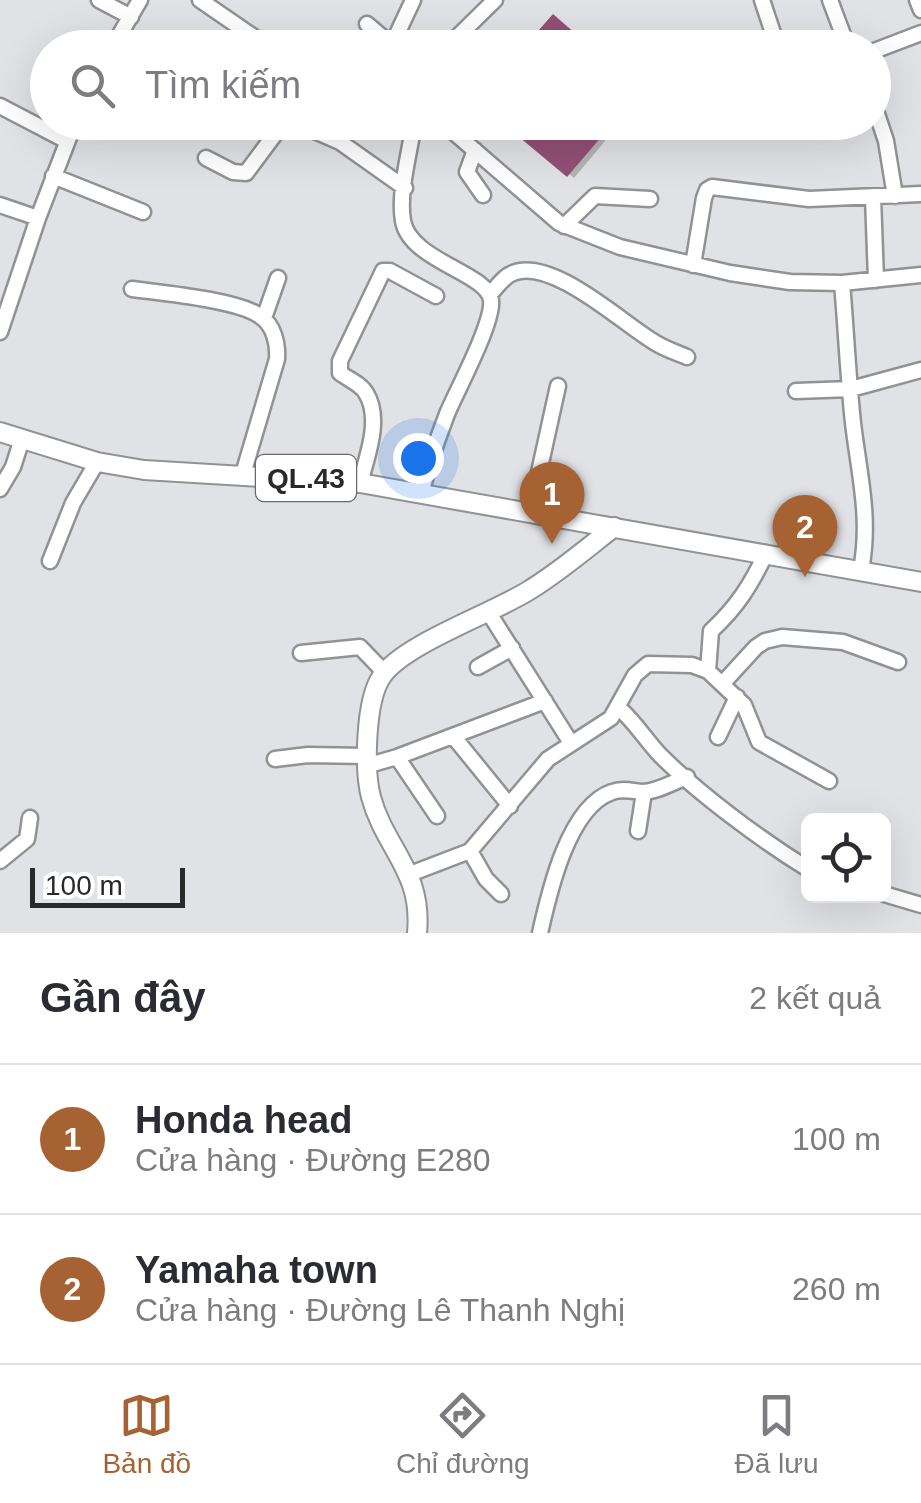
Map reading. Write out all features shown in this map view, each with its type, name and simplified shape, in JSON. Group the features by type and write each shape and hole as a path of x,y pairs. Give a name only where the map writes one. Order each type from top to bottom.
{"main road":[{"name":"QL.43","path":"0,432 97,462 144,470 360,483 921,582"},
{"path":"417,933 410,874 375,808 366,761 374,693 385,673 422,645 549,578 614,526"}],"street":[{"path":"99,0 131,17"},
{"path":"123,30 140,0"},
{"path":"200,0 244,30"},
{"path":"400,30 413,0"},
{"path":"464,30 495,0"},
{"path":"762,0 772,30"},
{"path":"830,0 841,30"},
{"path":"917,0 921,10"},
{"path":"367,24 374,30"},
{"path":"891,44 921,33"},
{"path":"0,106 30,121"},
{"path":"206,158 234,172 246,173 271,140"},
{"path":"335,140 405,188"},
{"path":"412,140 403,222 412,240 490,294 492,302 448,412 421,494"},
{"path":"463,140 564,226 620,247 760,279 842,282 921,275"},
{"path":"885,140 895,196"},
{"path":"0,332 68,141"},
{"path":"475,150 467,172 483,195"},
{"path":"53,176 143,212"},
{"path":"693,264 704,198 712,187 789,198 921,194"},
{"path":"564,226 595,196 650,200"},
{"path":"873,198 876,280"},
{"path":"0,205 38,218"},
{"path":"360,483 372,438 372,414 366,392 340,373 340,362 383,271 436,296"},
{"path":"490,294 512,273 557,278 659,346 687,357"},
{"path":"264,318 278,278"},
{"path":"842,282 866,513 861,570"},
{"path":"132,289 232,307 264,318 278,346 277,359 242,474"},
{"path":"796,391 851,389 921,370"},
{"path":"530,513 558,386"},
{"path":"0,489 13,468 22,440"},
{"path":"50,561 97,462"},
{"path":"708,671 711,631 736,608 766,554"},
{"path":"489,613 571,743"},
{"path":"722,683 756,647 782,637 843,642 898,662"},
{"path":"301,654 360,647 385,673"},
{"path":"478,667 512,648"},
{"path":"410,874 470,851 548,760 602,725 619,708 636,676 648,664 692,666 708,671 748,711 759,742 828,781"},
{"path":"718,736 737,698"},
{"path":"275,759 308,755 366,761 397,757 545,702"},
{"path":"619,708 686,777 744,826 801,864"},
{"path":"454,736 510,806"},
{"path":"397,757 437,816"},
{"path":"540,933 562,855 586,814 610,792 644,792 686,777"},
{"path":"638,830 644,792"},
{"path":"0,861 27,839 30,818"},
{"path":"470,851 500,894"},
{"path":"891,896 921,905"}],"building":[{"path":"553,14 571,30 539,30"},
{"path":"523,140 599,140 567,177"}],"place":[{"name":"Honda head","path":"552,544"},
{"name":"Yamaha town","path":"805,577"}]}
